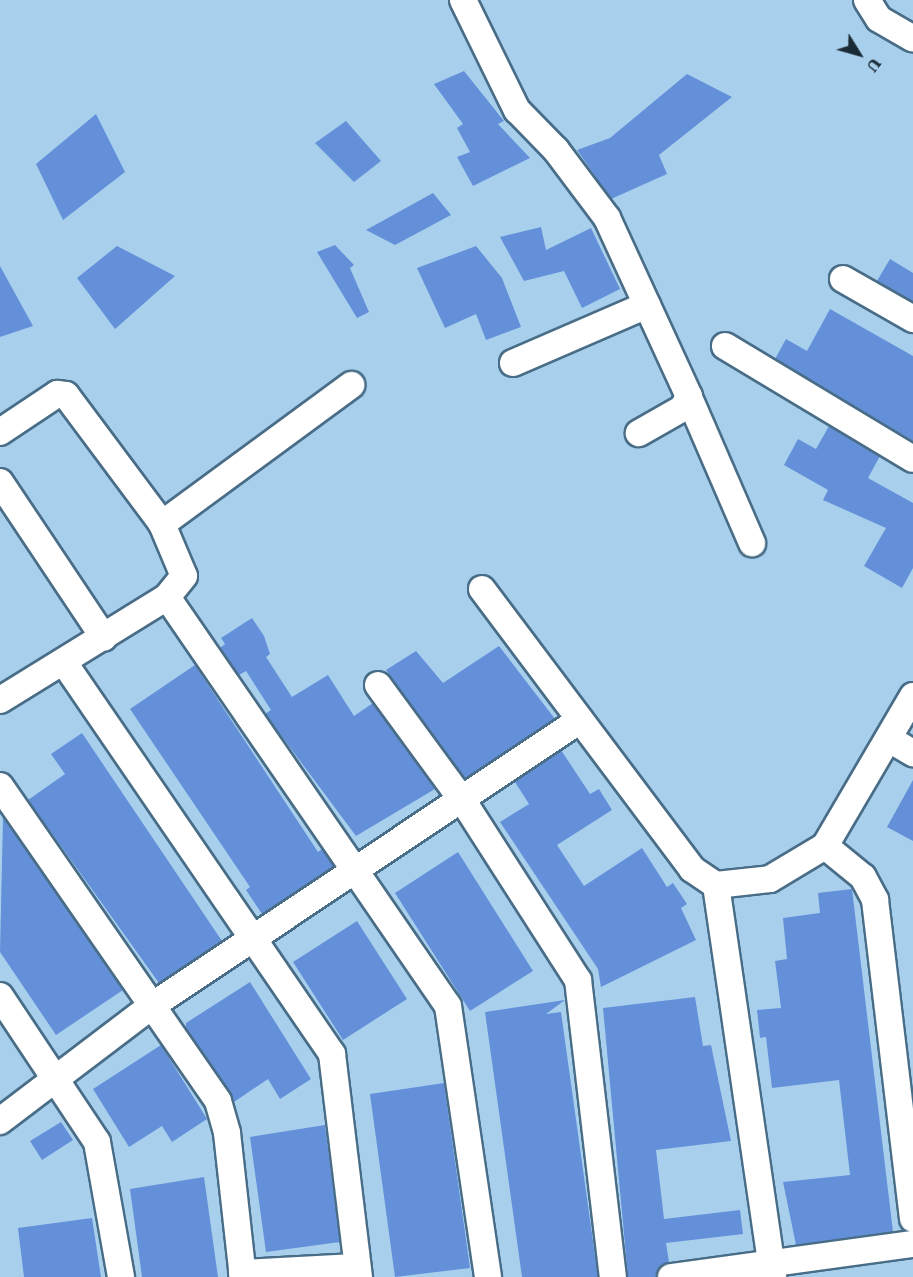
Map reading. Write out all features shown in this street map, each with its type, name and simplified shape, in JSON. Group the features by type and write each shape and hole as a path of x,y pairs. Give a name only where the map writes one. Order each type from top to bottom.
{"street":[{"path":"463,0 517,110 592,194 647,305 752,543"},
{"path":"867,0 879,19 913,39"},
{"path":"843,279 913,319"},
{"path":"513,363 647,305"},
{"path":"725,346 913,459"},
{"path":"162,524 351,385"},
{"path":"0,432 57,394 66,395 162,524 184,568 167,597 65,664 0,700"},
{"path":"639,433 691,402"},
{"path":"0,482 104,638"},
{"path":"482,589 692,869 716,885 770,879 825,846 891,740 913,696"},
{"path":"167,597 448,1006 488,1277"},
{"path":"0,786 224,1115 243,1275 357,1272 334,1060 253,943 111,723 65,664"},
{"path":"378,685 463,801 578,980 613,1277"},
{"path":"0,1121 150,1008 253,943 355,869 463,801 580,720"},
{"path":"891,740 913,753"},
{"path":"825,846 863,877 875,900 913,1219"},
{"path":"716,885 772,1269"},
{"path":"0,996 56,1078 103,1157 121,1277"},
{"path":"671,1277 772,1269 913,1244"}],"building":[{"path":"464,71 504,121 498,124 530,158 473,186 457,157 470,152 457,128 463,124 434,84"},
{"path":"687,74 732,97 659,155 667,174 611,199 577,150 610,138"},
{"path":"96,114 125,172 63,220 36,164"},
{"path":"346,121 381,161 354,182 315,143"},
{"path":"433,193 451,215 395,245 366,230"},
{"path":"541,227 546,250 591,228 620,289 582,308 564,271 524,281 500,237"},
{"path":"335,245 354,265 350,268 369,312 357,318 317,252"},
{"path":"117,246 175,276 115,329 77,278"},
{"path":"476,246 502,278 521,327 486,340 476,314 445,328 417,268"},
{"path":"890,259 913,273 913,302 877,281"},
{"path":"0,266 33,326 0,337"},
{"path":"830,309 913,356 913,441 775,359 786,339 807,351"},
{"path":"829,426 880,456 868,478 913,503 913,568 902,588 864,566 886,528 823,500 828,490 784,465 798,439 816,449"},
{"path":"252,618 264,636 270,654 266,657 292,697 328,675 354,716 373,703 435,789 356,836 265,714 271,710 246,671 239,675 220,648 225,644 221,638"},
{"path":"499,646 555,719 465,779 386,670 416,651 443,683"},
{"path":"195,665 318,852 322,849 334,866 262,914 246,890 250,887 130,709"},
{"path":"82,733 222,941 159,983 28,800 65,774 51,754"},
{"path":"561,750 590,794 599,789 612,810 557,845 584,886 642,848 667,887 673,883 687,904 681,908 696,940 601,987 598,969 500,822 529,804 515,782"},
{"path":"913,780 913,841 887,827"},
{"path":"3,817 123,990 56,1035 0,952"},
{"path":"458,852 533,971 470,1011 395,893"},
{"path":"852,889 893,1232 796,1245 783,1182 850,1175 839,1080 772,1088 766,1037 760,1038 757,1010 781,1008 775,961 787,959 783,918 820,913 818,893"},
{"path":"357,921 407,999 343,1040 293,962"},
{"path":"250,982 311,1079 280,1099 268,1079 234,1102 186,1029 186,1023"},
{"path":"695,997 703,1046 711,1045 731,1141 656,1150 664,1219 740,1210 743,1234 666,1243 669,1262 656,1277 628,1277 603,1008"},
{"path":"565,1000 546,1014 561,1012 598,1277 522,1277 485,1012"},
{"path":"161,1045 207,1119 172,1142 162,1126 129,1147 93,1089"},
{"path":"444,1083 470,1268 395,1277 370,1094"},
{"path":"61,1122 73,1140 42,1160 30,1141"},
{"path":"325,1125 340,1242 266,1252 250,1137"},
{"path":"204,1177 218,1277 142,1277 130,1189"},
{"path":"92,1218 101,1277 24,1277 18,1228"}]}
